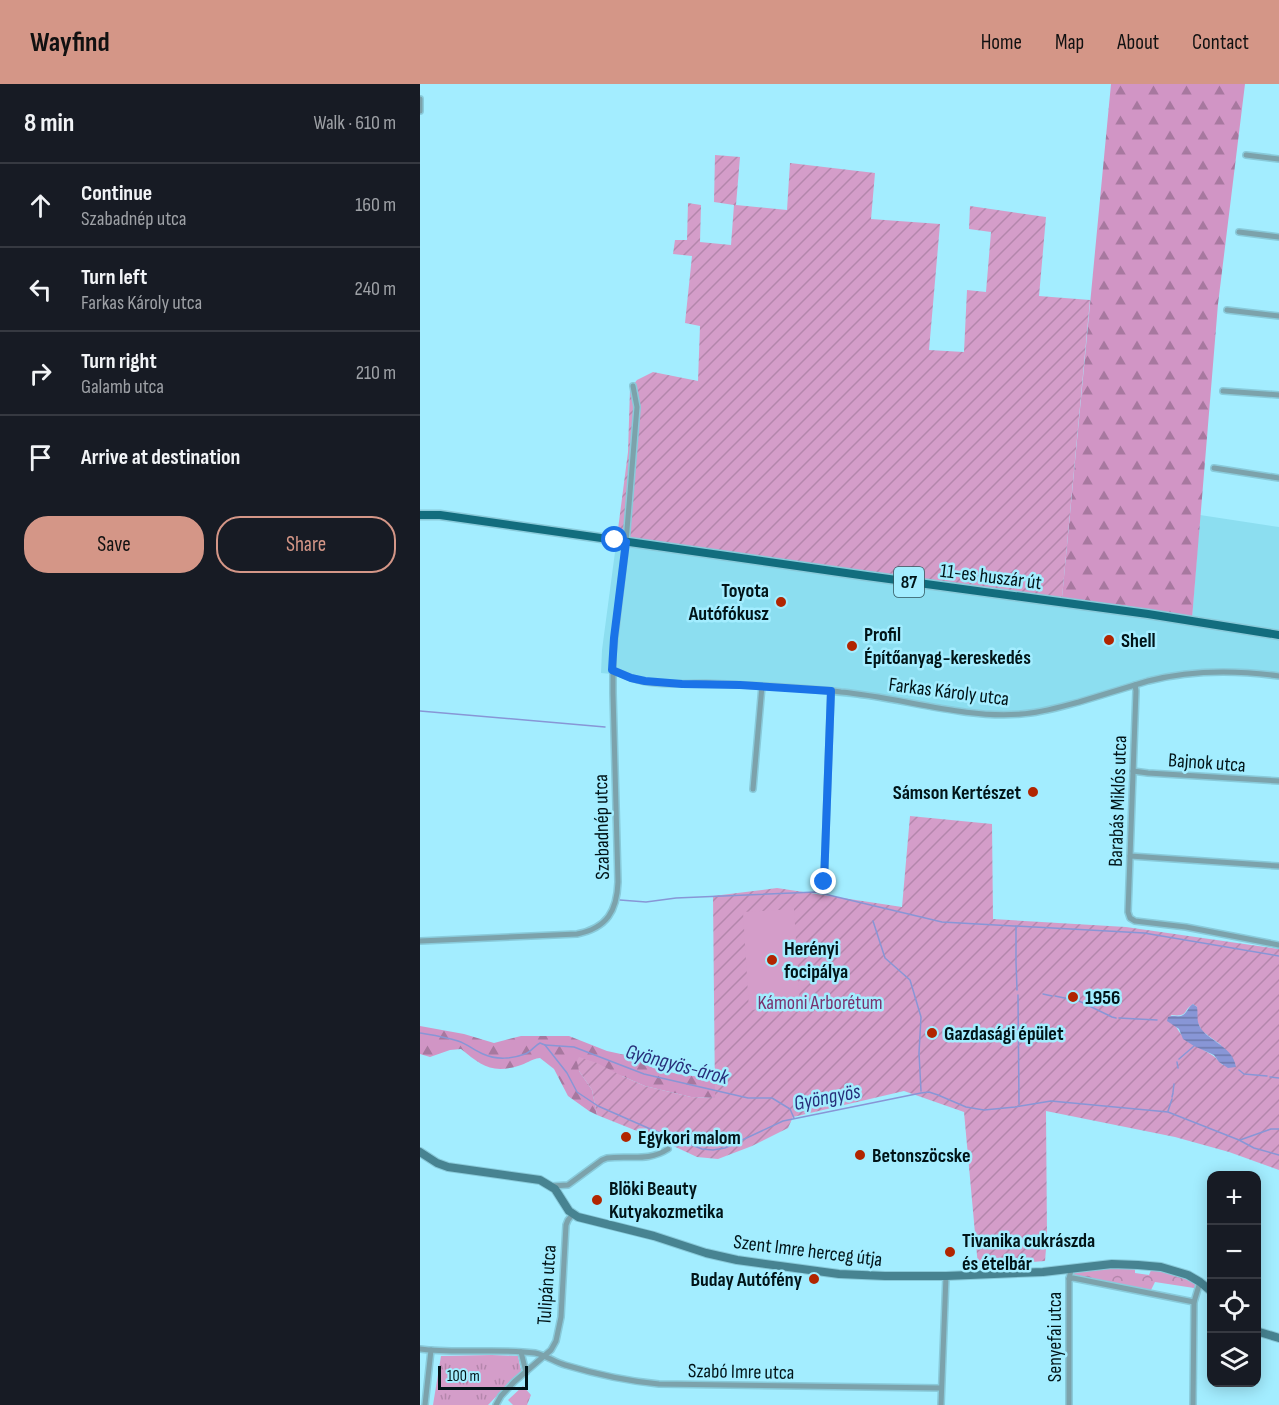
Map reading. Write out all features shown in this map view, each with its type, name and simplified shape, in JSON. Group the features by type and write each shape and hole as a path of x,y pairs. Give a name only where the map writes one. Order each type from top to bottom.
{"main road":[{"name":"87","path":"420,509 440,515"},
{"name":"87","path":"420,515 440,515 626,542"},
{"name":"11-es huszár út","path":"626,542 1148,614 1279,635"},
{"path":"420,1152 437,1164 448,1167 540,1179 552,1186 573,1214"},
{"name":"Szent Imre herceg útja","path":"573,1214 586,1220 646,1234 736,1260 856,1275 946,1276 1071,1270 1112,1264 1137,1264 1188,1275 1207,1288"},
{"path":"1261,1332 1279,1338"}],"street":[{"path":"420,99 420,111"},
{"path":"1246,155 1279,159"},
{"path":"1239,232 1279,237"},
{"path":"1227,310 1279,316"},
{"name":"Szabadnép utca","path":"420,941 577,934 591,931 605,922 615,906 618,882 612,670 626,542 637,407 633,386"},
{"path":"1223,391 1279,395"},
{"path":"1214,468 1279,478"},
{"name":"Farkas Károly utca","path":"612,670 645,681 831,691 969,712 1019,715 1044,712 1169,677 1203,672 1233,671 1279,676"},
{"name":"Barabás Miklós utca","path":"1135,685 1128,912 1130,918 1135,921 1186,927 1279,945"},
{"path":"753,789 762,686"},
{"path":"824,882 831,691"},
{"name":"Bajnok utca","path":"1133,771 1279,782"},
{"path":"1130,856 1279,866"},
{"path":"552,1186 568,1185 607,1158 658,1156 668,1149"},
{"path":"561,1198 568,1185"},
{"name":"Tulipán utca","path":"498,1404 501,1396 551,1350 560,1329 566,1226 573,1214"},
{"name":"Senyefai utca","path":"1069,1405 1069,1279 1071,1270"},
{"path":"941,1405 946,1276"},
{"path":"1069,1279 1194,1302"},
{"path":"1193,1405 1194,1302 1200,1282"},
{"name":"Tulipán utca","path":"420,1349 491,1350 544,1356"},
{"path":"425,1405 431,1350"},
{"path":"521,1352 526,1372"},
{"name":"Szabó Imre utca","path":"544,1356 564,1365 584,1370 659,1384 941,1388"}],"shaded area":[{"path":"1200,515 1279,527 1279,674 1234,669 1188,671 1150,678 1044,709 1022,712 990,711 601,673 617,537 936,584 1128,606 1192,619"},
{"path":"1193,1004 1197,1007 1201,1028 1224,1047 1234,1059 1236,1067 1228,1068 1214,1055 1183,1039 1179,1029 1167,1021 1168,1017 1183,1015"}],"green space":[{"path":"1111,84 1245,84 1218,304 1192,619 1128,606 1062,598"},
{"path":"715,155 740,157 736,205 787,210 790,163 875,173 871,219 940,224 929,350 964,352 967,290 986,292 991,232 969,229 970,206 1046,217 1039,296 1090,300 1062,598 936,584 617,537 628,452 630,389 637,380 653,372 698,381 700,326 685,323 692,256 673,254 675,240 687,240 688,203 701,205 700,242 731,245 734,205 714,202"},
{"name":"Kámoni Arborétum","path":"910,816 992,824 993,919 1126,927 1279,949 1279,1170 1229,1152 1175,1137 1046,1111 1047,1237 1045,1261 978,1266 964,1112 904,1091 793,1117 788,1128 752,1146 718,1159 697,1157 597,1115 592,1090 579,1071 577,1061 579,1057 645,1086 691,1097 715,1098 713,896 777,888 902,907","holes":["1193,1004 1197,1007 1197,1021 1202,1031 1221,1045 1223,1065 1182,1036 1174,1024 1171,1015 1183,1014"]},
{"name":"Herényi focipálya","path":"794,909 800,1007 749,1010 743,912"},
{"path":"420,1026 464,1034 494,1043 521,1036 569,1036 607,1051 630,1056 653,1068 715,1079 715,1098 691,1097 645,1086 622,1076 579,1071 592,1090 597,1115 568,1096 554,1069 540,1058 501,1069 481,1064 461,1049 430,1057 420,1054"},
{"path":"1135,1267 1135,1273 1149,1275 1152,1268 1175,1273 1196,1284 1194,1288 1155,1282 1150,1292 1073,1278 1072,1271"},
{"path":"441,1356 518,1356 521,1371 488,1405 433,1405"},
{"path":"523,1386 531,1395 527,1405 513,1405 508,1400"}],"waterway":[{"path":"420,711 605,727"},
{"path":"620,900 646,902 676,898 816,892 942,922 1144,933 1279,956"},
{"path":"873,921 885,958 910,980 921,1017 919,1053 921,1091"},
{"path":"1016,926 1017,990"},
{"path":"1043,994 1052,996"},
{"path":"1018,995 1019,1104"},
{"path":"1055,996 1074,1000"},
{"path":"1077,1000 1116,1018"},
{"path":"1119,1018 1157,1020"},
{"name":"Gyöngyös","path":"420,1033 458,1041 483,1054 499,1058 520,1056 540,1043 545,1045 567,1073 577,1092 598,1106 702,1149 725,1148 783,1121 929,1092 966,1107 984,1110 1051,1101 1168,1112 1254,1148 1279,1155"},
{"name":"Gyöngyös-árok","path":"545,1045 574,1047 644,1074 748,1098 772,1098 790,1109 794,1118"},
{"path":"1179,1059 1194,1046"},
{"path":"1177,1062 1178,1068"},
{"path":"1239,1070 1244,1074 1267,1076"},
{"path":"1270,1077 1279,1078"},
{"path":"1173,1092 1174,1084"},
{"path":"1172,1097 1173,1093"},
{"path":"1168,1111 1172,1099"},
{"path":"1240,1140 1271,1129 1279,1129"}],"place":[{"name":"Toyota Autófókusz","path":"781,602"},
{"name":"Shell","path":"1109,640"},
{"name":"Profil Építőanyag-kereskedés","path":"852,646"},
{"name":"Sámson Kertészet","path":"1033,792"},
{"name":"Herényi focipálya","path":"772,960"},
{"name":"1956","path":"1073,997"},
{"name":"Gazdasági épület","path":"932,1033"},
{"name":"Egykori malom","path":"626,1137"},
{"name":"Betonszöcske","path":"860,1155"},
{"name":"Blöki Beauty Kutyakozmetika","path":"597,1200"},
{"name":"Tivanika cukrászda és ételbár","path":"950,1252"},
{"name":"Buday Autófény","path":"814,1279"}],"route":[{"path":"615,540 626,542 612,670 645,681 831,691 824,882"}]}
